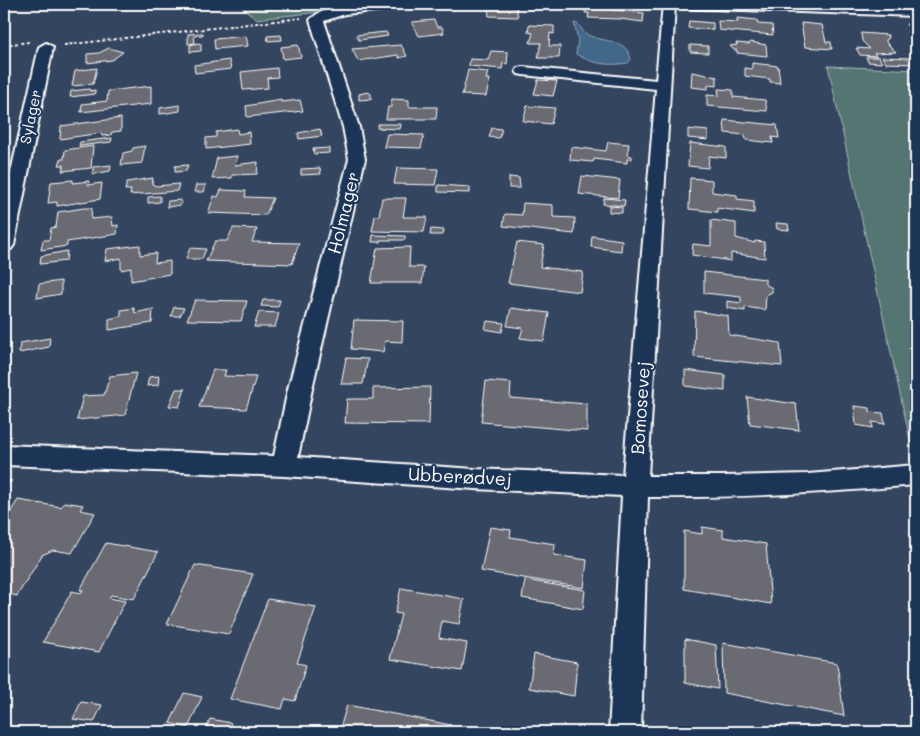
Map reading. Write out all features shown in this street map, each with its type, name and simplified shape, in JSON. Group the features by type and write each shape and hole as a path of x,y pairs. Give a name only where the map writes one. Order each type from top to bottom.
{"street":[{"path":"321,16 338,11 404,4"},
{"name":"Bomosevej","path":"625,732 635,486 670,4"},
{"path":"686,4 916,12"},
{"name":"Holmager","path":"284,466 357,160 351,127 317,20 321,16"},
{"name":"Sylager","path":"4,245 46,47"},
{"path":"523,71 663,85"},
{"name":"Ubberødvej","path":"4,455 284,466 475,479 723,488 799,485 916,475"}],"path":[{"path":"4,45 30,42 46,47 321,16"}],"green space":[{"path":"239,4 394,4 256,19"},
{"path":"828,66 916,70 916,453 913,453"}],"water":[{"path":"574,23 578,24 588,35 620,44 629,52 631,59 628,63 607,64 594,62 576,54 578,39"}],"building":[{"path":"493,6 516,7 518,17 489,16 488,8"},
{"path":"586,7 644,13 643,22 588,18 589,13 585,13"},
{"path":"737,18 757,20 758,24 772,25 773,35 719,30 718,21 738,22"},
{"path":"434,20 437,27 442,27 444,33 419,36 412,22"},
{"path":"689,21 713,23 713,30 688,28"},
{"path":"801,23 822,25 826,42 831,42 832,49 805,47"},
{"path":"906,24 916,24 916,44 907,31 911,31"},
{"path":"529,25 554,26 554,34 550,33 549,46 560,46 559,58 538,58 541,43 530,43 533,33 528,32"},
{"path":"386,32 388,36 359,40 356,35"},
{"path":"203,33 203,35 194,36 195,43 188,44 188,34"},
{"path":"861,33 888,35 889,38 886,42 896,52 874,53 877,56 860,55 856,48 870,49 862,41"},
{"path":"281,35 282,40 268,41 267,36"},
{"path":"246,36 248,46 215,49 214,39"},
{"path":"751,42 766,45 767,56 737,53 737,50 730,46 737,45 736,43 749,44"},
{"path":"201,44 201,51 190,52 190,45"},
{"path":"298,45 301,57 283,59 281,47"},
{"path":"401,45 407,56 399,58 398,55 358,61 352,49"},
{"path":"690,45 708,46 708,53 690,52"},
{"path":"109,48 123,52 112,60 87,63 87,54 99,53"},
{"path":"491,51 508,52 507,64 503,63 502,69 469,66 470,59 488,60"},
{"path":"866,57 879,57 882,63 868,62"},
{"path":"882,57 911,58 914,64 886,63"},
{"path":"229,60 231,69 195,73 194,65"},
{"path":"752,63 778,66 780,83 770,82 770,79 745,76 745,68 752,69"},
{"path":"97,68 93,84 72,86 75,71"},
{"path":"277,68 278,77 267,78 268,88 243,90 241,72"},
{"path":"468,70 488,72 486,79 490,79 486,96 462,95"},
{"path":"692,72 717,77 717,86 708,85 708,89 691,87"},
{"path":"538,80 557,81 553,96 534,94"},
{"path":"151,86 151,104 81,112 82,104 107,101 108,91"},
{"path":"90,89 90,91 95,90 95,94 70,97 71,91"},
{"path":"718,89 733,90 733,97 765,100 767,111 707,106 707,95 719,96"},
{"path":"368,92 371,94 371,99 359,100 359,94"},
{"path":"392,99 409,100 409,107 437,107 436,119 386,119 388,107 391,107"},
{"path":"281,100 281,102 300,100 303,111 247,117 246,106"},
{"path":"180,105 180,111 160,114 160,108"},
{"path":"527,106 555,108 551,124 523,121"},
{"path":"121,118 121,131 112,132 111,135 102,136 101,133 60,139 61,126"},
{"path":"724,120 777,125 779,138 772,137 773,143 746,140 745,135 725,133"},
{"path":"378,124 401,124 400,129 377,128"},
{"path":"492,128 502,129 499,138 489,137"},
{"path":"237,129 238,134 249,132 250,144 206,149 206,138 216,137 216,132"},
{"path":"320,129 322,136 299,139 298,133"},
{"path":"688,129 708,131 708,140 688,138"},
{"path":"387,134 424,135 421,148 384,147"},
{"path":"112,138 111,142 79,146 80,142"},
{"path":"608,142 629,144 627,155 632,156 632,159 627,159 627,163 594,159 593,162 570,160 571,147 606,151"},
{"path":"690,143 726,147 726,158 709,156 708,168 688,166"},
{"path":"93,146 91,168 62,171 64,165 59,165 61,159 64,159 65,150"},
{"path":"145,146 142,163 121,165 123,153 132,151 133,148"},
{"path":"329,148 329,153 314,154 313,149"},
{"path":"237,156 235,165 258,162 257,174 232,175 232,178 212,179 217,158"},
{"path":"111,165 110,171 93,174 93,167"},
{"path":"188,165 186,171 175,172 175,166"},
{"path":"320,168 321,174 301,175 301,169"},
{"path":"397,168 438,169 435,185 394,184"},
{"path":"582,176 620,180 618,198 579,194"},
{"path":"509,177 519,178 520,188 509,188"},
{"path":"153,178 152,184 156,186 179,184 177,191 130,195 131,190 125,190 127,182"},
{"path":"690,178 712,180 712,192 737,195 737,199 754,201 754,213 717,208 717,212 689,209"},
{"path":"73,180 73,183 89,181 88,185 102,183 100,199 57,206 57,202 48,203 51,182"},
{"path":"196,185 206,185 204,192 194,192"},
{"path":"438,185 470,187 470,193 438,192"},
{"path":"221,190 246,191 245,197 273,198 266,215 208,213 214,196 218,197"},
{"path":"160,196 160,202 148,203 148,197"},
{"path":"382,198 406,198 403,217 427,217 424,232 372,231 375,216 379,216"},
{"path":"604,198 625,200 624,206 603,204"},
{"path":"181,200 181,205 167,207 168,201"},
{"path":"523,203 553,205 553,217 575,218 574,234 503,226 505,214 522,215"},
{"path":"609,206 622,207 622,213 609,212"},
{"path":"92,208 91,219 112,217 113,226 118,225 117,234 67,242 67,246 41,250 43,240 49,240 51,228 56,227 58,212"},
{"path":"711,220 736,223 736,238 755,243 755,241 764,242 765,258 731,253 731,261 692,255 693,244 711,246"},
{"path":"776,223 788,224 789,230 777,229"},
{"path":"233,228 257,229 252,242 299,243 292,264 206,261 215,241 227,241"},
{"path":"431,229 444,230 443,235 430,235"},
{"path":"373,235 405,236 405,240 380,240 380,242 372,242"},
{"path":"592,236 622,240 621,251 591,247"},
{"path":"517,242 544,245 540,267 583,272 580,292 508,283"},
{"path":"140,245 140,255 156,253 155,263 170,261 170,274 131,281 131,268 121,270 121,258 105,261 107,249"},
{"path":"410,247 409,267 424,267 422,283 371,283 377,248"},
{"path":"190,248 206,249 202,259 186,259"},
{"path":"67,251 66,261 40,264 41,256"},
{"path":"704,272 765,279 765,284 772,288 772,292 766,295 765,310 745,307 745,311 727,308 727,301 741,303 741,297 704,293"},
{"path":"61,281 61,294 37,298 39,284"},
{"path":"195,300 247,301 241,321 187,320"},
{"path":"263,300 280,300 278,307 261,306"},
{"path":"174,307 184,308 180,316 171,316"},
{"path":"134,308 135,313 153,309 152,323 109,330 109,319 121,316 121,310"},
{"path":"511,308 549,313 544,341 520,338 523,328 507,326"},
{"path":"695,311 728,316 729,335 780,343 782,366 694,357"},
{"path":"259,312 279,313 275,327 254,327"},
{"path":"354,320 403,321 402,342 385,341 383,352 351,349"},
{"path":"487,321 504,323 502,332 485,329"},
{"path":"50,338 49,347 19,353 20,343"},
{"path":"346,358 368,359 363,384 341,384"},
{"path":"213,370 226,370 224,376 256,377 246,409 199,407"},
{"path":"685,370 725,375 725,391 685,386"},
{"path":"136,373 125,415 77,420 83,396 104,395 110,376"},
{"path":"159,376 158,385 147,386 149,377"},
{"path":"486,381 511,383 510,398 587,404 587,431 481,422"},
{"path":"430,387 429,424 345,423 347,399 373,399 373,388"},
{"path":"176,389 185,389 179,407 169,406"},
{"path":"747,397 796,404 799,430 750,424"},
{"path":"854,406 870,408 870,412 883,413 885,424 872,422 873,428 856,425"},
{"path":"18,500 61,507 64,502 83,505 80,510 95,513 72,553 53,550 42,555 17,596 4,593 4,522"},
{"path":"490,527 511,530 510,537 555,544 554,555 587,560 584,588 481,571"},
{"path":"702,527 723,530 723,537 766,544 771,604 684,589 684,531 702,534"},
{"path":"106,543 158,552 134,599 111,595 109,598 125,601 99,652 43,642 72,591 81,593 83,590 80,590"},
{"path":"195,565 253,574 229,634 167,624"},
{"path":"525,580 585,590 583,609 522,598"},
{"path":"401,588 464,599 459,624 442,621 439,638 467,643 462,671 390,659 401,614 395,613"},
{"path":"268,599 316,607 297,663 306,665 295,701 285,699 282,709 230,699"},
{"path":"685,639 716,645 718,689 685,683"},
{"path":"723,643 837,663 844,716 724,693"},
{"path":"534,654 577,662 574,696 529,688"},
{"path":"184,693 202,697 188,728 170,723"},
{"path":"81,702 102,705 94,722 73,719"},
{"path":"347,705 451,725 450,732 339,732"},
{"path":"210,719 231,723 227,732 205,732"}]}
